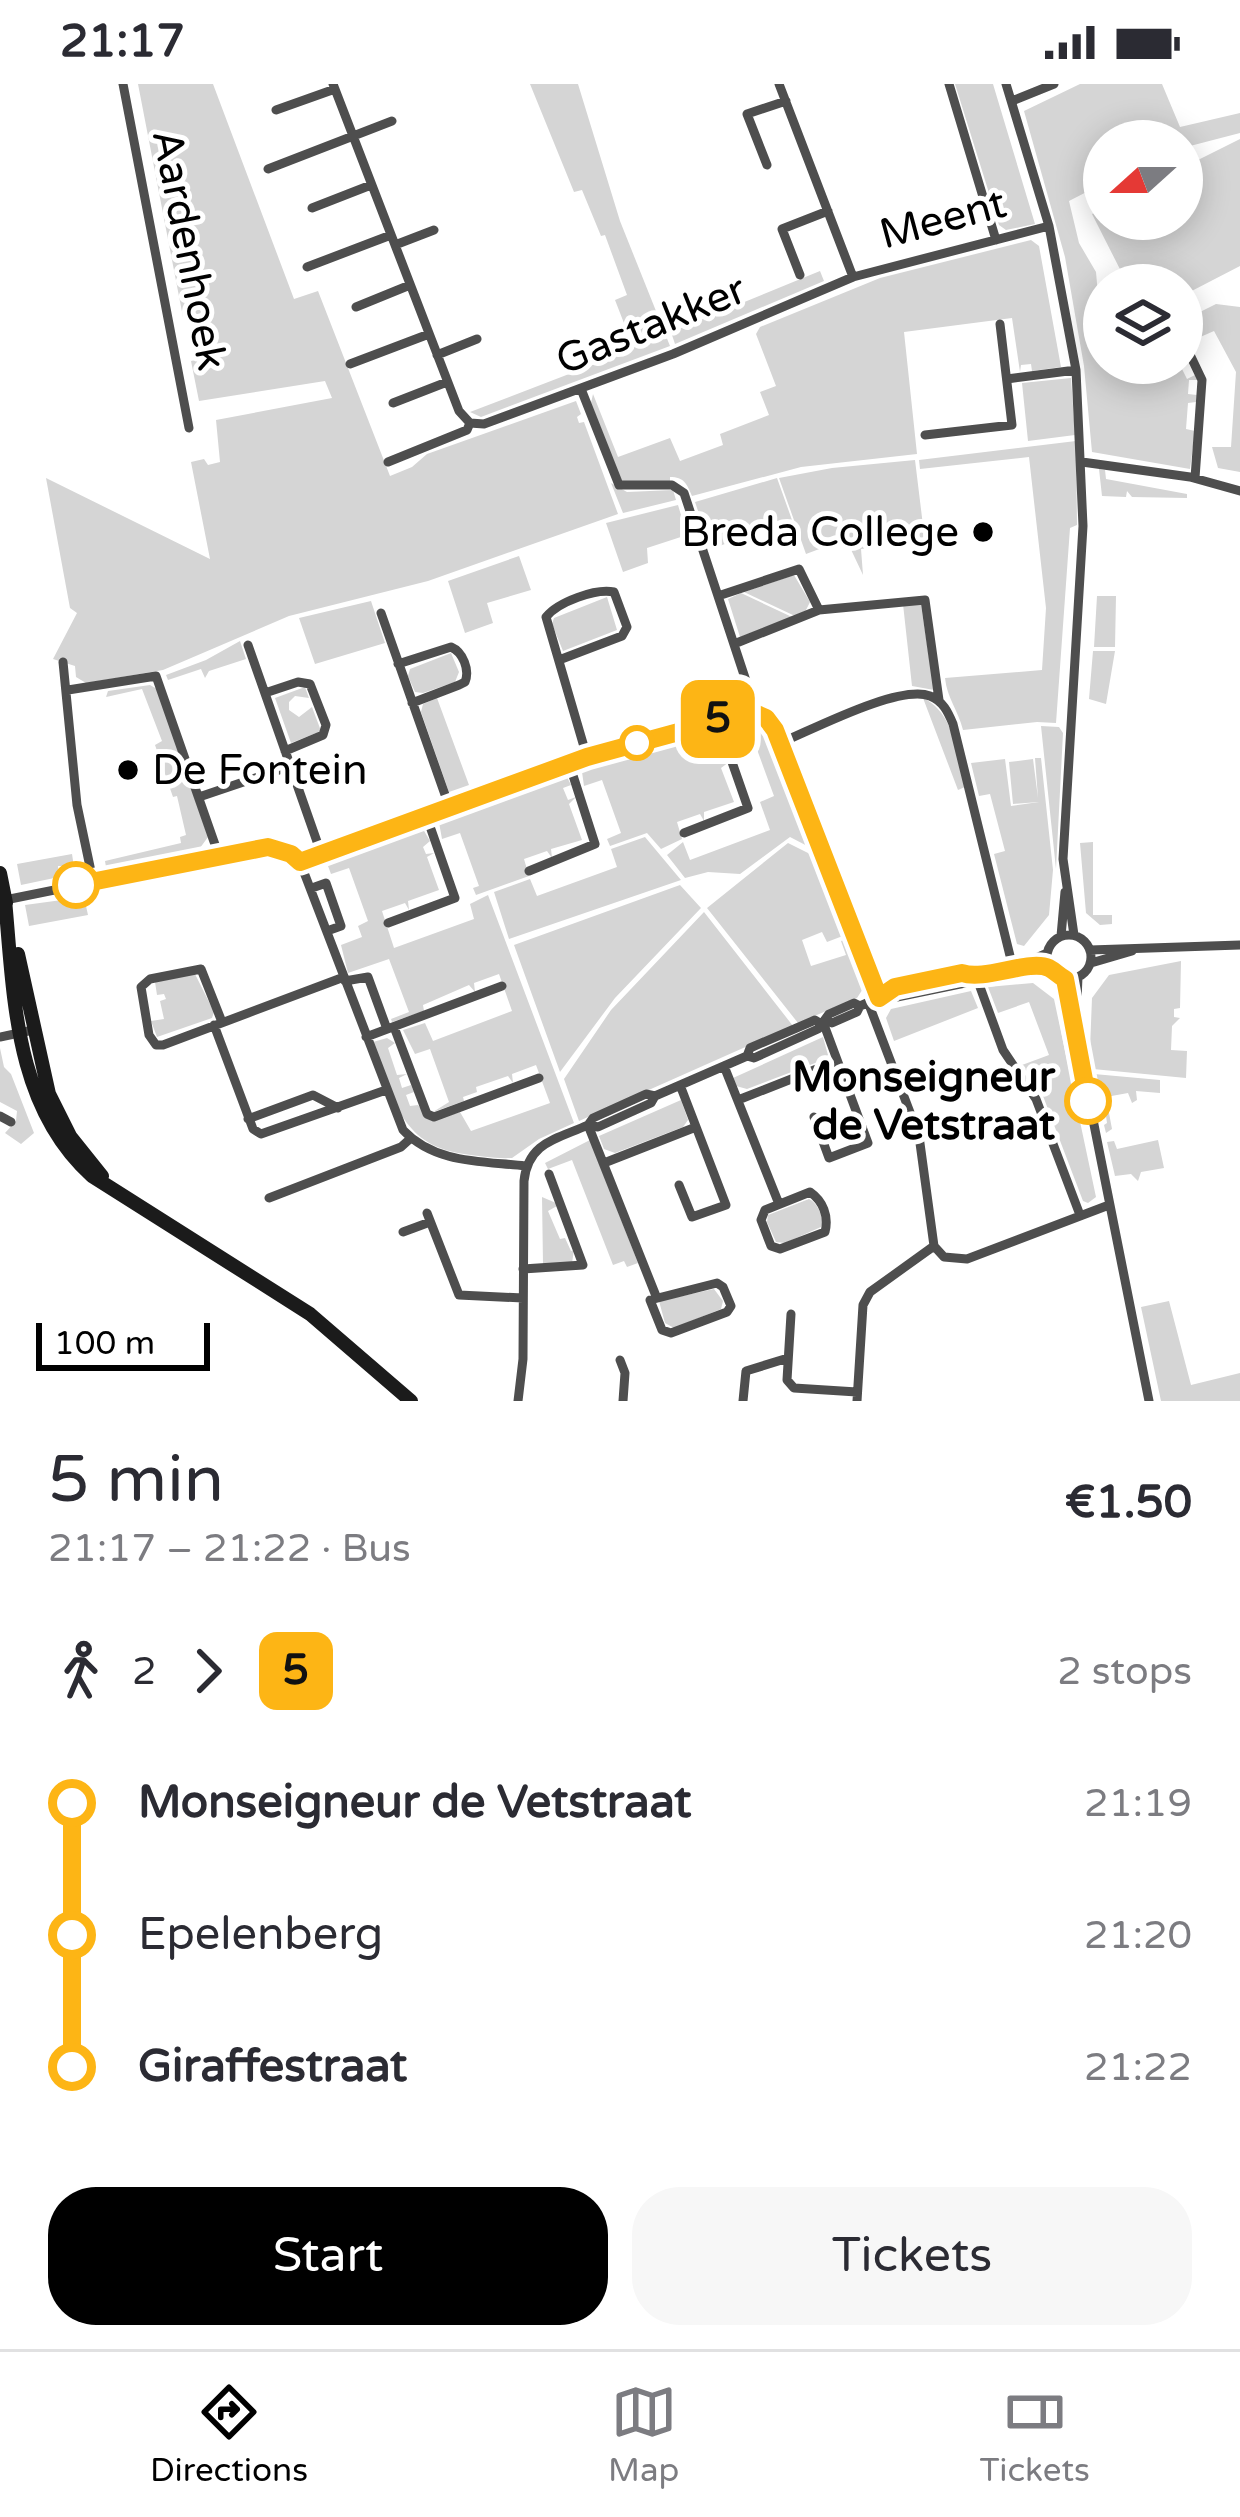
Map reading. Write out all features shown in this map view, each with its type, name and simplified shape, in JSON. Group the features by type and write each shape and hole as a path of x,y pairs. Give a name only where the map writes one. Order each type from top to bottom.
{"main road":[{"path":"0,873 32,1084 53,1132 78,1163 310,1314 411,1401"}],"street":[{"name":"Aardenhoek","path":"123,84 189,428"},
{"name":"Meent","path":"779,84 853,277 1049,226"},
{"path":"949,84 996,240"},
{"path":"1006,84 1049,226 1076,370 1082,462 1080,593 1064,810 1066,886 1061,936"},
{"path":"1012,101 1054,84"},
{"path":"277,110 334,86 447,382 459,411 470,423"},
{"path":"767,165 747,115 785,101"},
{"path":"268,169 392,121"},
{"path":"312,208 371,185"},
{"name":"Meent","path":"800,275 782,229 828,211"},
{"path":"307,267 434,230"},
{"name":"Gastakker","path":"388,462 467,430 470,423 484,424 668,357 853,277"},
{"path":"356,307 410,285"},
{"path":"925,435 1012,425 1000,324"},
{"path":"350,364 429,334"},
{"path":"437,355 477,339"},
{"path":"1006,379 1076,370"},
{"path":"393,403 447,382"},
{"path":"1195,478 1202,384"},
{"path":"581,389 619,484 672,485 684,493 752,699 752,712"},
{"path":"1082,462 1195,478 1240,490"},
{"path":"718,596 799,569 819,610"},
{"path":"559,659 622,636 627,627 614,592 605,589 552,609 546,617 587,757"},
{"path":"734,644 819,610 925,601 939,700 953,724 1013,968"},
{"path":"381,613 449,806"},
{"path":"248,646 321,854"},
{"path":"398,664 451,647 460,653 465,682 412,703"},
{"path":"63,662 77,805 93,881"},
{"path":"68,690 157,676 219,856"},
{"path":"265,693 298,682 310,684 326,724 323,735 285,751"},
{"path":"780,743 902,694 928,694 939,700"},
{"path":"300,862 568,763 752,712 766,718 780,743 874,1000 919,1136 934,1246 944,1257 967,1259 1109,1204"},
{"path":"685,833 748,808 717,719"},
{"path":"529,871 595,844 568,763"},
{"path":"199,797 290,766"},
{"path":"388,923 455,898 426,814"},
{"path":"5,900 268,847 291,854 300,862 311,888 397,1121 411,1138 443,1156 525,1166"},
{"path":"1066,886 1074,935"},
{"path":"1049,968 1047,953 1061,936 1084,940 1091,963"},
{"path":"1090,950 1240,944"},
{"path":"1065,979 1078,977 1091,963 1132,951"},
{"path":"1013,968 1047,953"},
{"path":"824,1022 829,1014 874,1000 895,987 962,973 973,976 1013,968 1049,968 1065,979 1149,1401"},
{"path":"386,1090 270,1133 253,1129 248,1119 218,1024 201,969 150,979 141,987 149,1035 156,1045 218,1024 345,979 368,977 427,1114 434,1117 539,1078"},
{"path":"973,976 1003,1050 1036,1100 1080,1215"},
{"path":"1076,1023 1078,977"},
{"path":"366,1037 502,986"},
{"path":"521,1401 525,1166 538,1147 646,1094 655,1096 724,1066 747,1055 750,1048 814,1020 824,1022"},
{"path":"814,1117 829,1158 868,1143 824,1022"},
{"path":"0,1037 27,1031"},
{"path":"738,1100 837,1061"},
{"path":"724,1066 779,1204"},
{"path":"679,1185 692,1217 725,1204 680,1085"},
{"path":"248,1119 313,1095 338,1108"},
{"path":"588,1125 656,1297"},
{"path":"604,1163 696,1126"},
{"path":"268,1198 401,1147 411,1138"},
{"path":"523,1269 583,1265 549,1174"},
{"path":"810,1192 819,1198 828,1221 826,1232 780,1249 771,1246 761,1220 765,1210 779,1204 810,1192"},
{"path":"403,1232 428,1218 458,1295 523,1298"},
{"path":"791,1314 787,1380 794,1388 857,1397 862,1305 870,1292 934,1246"},
{"path":"717,1283 731,1306 727,1312 671,1333 662,1330 650,1300 656,1297 717,1283"},
{"path":"743,1401 746,1371 788,1358"},
{"path":"620,1360 626,1373 623,1401"}],"shaded area":[{"path":"138,84 213,84 294,299 318,291 390,476 427,454 576,401 579,423 584,422 618,514 428,581 289,616 163,670 86,683 76,677 75,666 53,659 77,613 70,608 46,478 210,559 191,462 220,462 216,420 332,398 325,381 199,401 191,361 204,358 194,315 183,317"},
{"path":"530,84 578,84 620,221 670,346 481,417 470,412 634,349 615,300 627,295 605,235 601,236 582,190 574,192"},
{"path":"955,84 993,84 1035,224 1006,230 999,225"},
{"path":"1080,84 1162,84 1177,120 1083,120 1083,194 1069,201 1079,243 1091,264 1083,264 1083,360 1065,257 1024,111"},
{"path":"1240,113 1240,133 1203,143 1203,122"},
{"path":"1240,139 1240,266 1203,285 1203,264 1117,264 1105,240 1203,240 1203,158"},
{"path":"1031,240 1039,246 1061,367 1032,371 1031,364 1021,365 1020,372 1012,318 904,332 917,454 801,467 692,496 675,477 622,482 591,403 593,394 618,457 670,438 680,461 723,445 720,434 769,415 760,392 776,386 756,334 760,327 880,278"},
{"path":"820,271 824,281 675,344 671,332"},
{"path":"1216,304 1240,307 1240,472 1218,468 1212,447 1231,447 1236,372 1214,331 1203,336 1203,310"},
{"path":"1071,378 1075,435 1028,441 1022,383"},
{"path":"1086,384 1189,384 1188,394 1197,395 1196,402 1188,403 1186,429 1195,431 1190,469 1092,452"},
{"path":"1076,441 1077,525 1070,528 1056,723 963,730 945,678 1042,670 1046,608 1029,457 920,469 919,460"},
{"path":"915,460 925,542 861,549 863,575 846,539 806,554 779,478"},
{"path":"1099,469 1105,470 1106,479 1187,494 1187,498 1132,497 1127,491 1126,497 1102,496"},
{"path":"777,478 792,520 711,549 695,502"},
{"path":"611,483 627,492 673,490 676,500 623,513"},
{"path":"678,505 687,535 647,548 648,563 623,572 606,523"},
{"path":"519,556 531,590 487,603 493,623 465,633 448,581"},
{"path":"794,575 810,602 805,612 795,616 744,592"},
{"path":"741,593 792,617 740,637 728,599"},
{"path":"1097,596 1116,596 1115,647 1094,647"},
{"path":"607,597 617,630 563,651 554,618"},
{"path":"371,601 385,643 315,664 299,618"},
{"path":"903,604 921,605 934,690 912,686"},
{"path":"240,641 246,659 209,671 205,678 201,669 168,680 166,675"},
{"path":"1093,651 1115,651 1106,704 1089,699"},
{"path":"451,653 459,672 455,682 415,692 410,669"},
{"path":"150,685 157,689 208,837 200,848 106,867 105,861 181,843 180,837 186,835 177,796 173,797 155,745 162,741 142,689 106,697 108,691"},
{"path":"305,687 309,698 295,696 289,710 299,717 312,707 321,731 291,743 275,698"},
{"path":"437,698 469,785 449,792 421,712 423,704"},
{"path":"923,698 942,714 953,736 965,787 958,790"},
{"path":"751,719 771,735 815,850 790,837 740,874 708,872 685,878 667,855 683,842 690,860 770,830 760,802 774,796 755,744 737,750 727,724"},
{"path":"1041,726 1059,727 1063,733 1056,869"},
{"path":"716,727 723,747 716,752 720,764 729,762 721,768 734,802 704,812 704,821 700,814 677,822 682,839 661,849 647,833 610,846 607,839 621,833 602,780 584,786 581,765"},
{"path":"1035,758 1041,758 1053,870 1049,915 1024,946 1017,944 994,854 1005,851 990,794 979,796 971,763 1005,759 1011,806 1039,802 1013,804 1009,762 1033,759 1038,798"},
{"path":"564,771 571,785 563,788 568,800 576,797 569,804 582,840 551,849 552,858 547,851 524,859 529,876 476,895 473,888 479,886 460,833 442,839 438,817"},
{"path":"420,824 430,841 423,847 426,854 434,853 427,857 439,890 408,901 409,910 405,903 382,911 394,948 474,919 470,904 488,895 574,1123 512,1158 464,1154 425,1140 393,1099 373,1042 387,1038 395,1043 388,1048 397,1075 407,1074 399,1078 402,1088 411,1085 414,1092 406,1095 410,1106 418,1105 431,1121 460,1112 471,1131 550,1103 536,1065 512,1074 513,1083 508,1076 476,1087 477,1092 463,1097 464,1101 433,1112 449,1102 430,1049 415,1054 403,1030 425,1023 433,1041 512,1011 499,974 474,983 475,992 469,985 423,1005 424,1011 392,1022 409,1012 389,959 348,973 341,945 362,937 358,926 368,921 349,868 331,874 325,858"},
{"path":"645,837 681,880 509,939 494,892 530,879 537,896 617,867 611,849"},
{"path":"1093,842 1093,915 1112,915 1112,924 1100,925 1086,913 1080,843"},
{"path":"788,843 818,858 827,880 822,882 825,892 831,891 848,934 827,942 822,932 802,940 811,966 846,955 841,941 849,938 866,984 857,998 798,1023 707,908"},
{"path":"72,854 76,873 64,876 58,866 59,877 21,885 17,864"},
{"path":"680,885 701,908 615,998 560,1072 514,945"},
{"path":"84,897 88,915 29,926 25,905"},
{"path":"704,912 793,1026 579,1121 564,1079 611,1010"},
{"path":"1181,961 1180,1008 1174,1009 1174,1017 1180,1018 1172,1026 1171,1050 1187,1051 1186,1078 1093,1069 1092,998 1109,975"},
{"path":"195,974 214,1012 212,1018 157,1037 151,1021 164,1019 160,1001 166,999 164,994 157,995 155,982"},
{"path":"1033,983 1054,999 1096,1197 1088,1203 1083,1201 1043,1096 1022,1065 1049,1055 1029,1002 998,1013 988,987"},
{"path":"971,991 978,1008 894,1041 886,1018 891,1009"},
{"path":"823,1037 828,1055 823,1060 747,1089 736,1086 733,1078"},
{"path":"0,1048 34,1133 21,1144 5,1133 16,1121 17,1111 0,1102"},
{"path":"1094,1074 1160,1080 1160,1093 1136,1091 1137,1100 1132,1103 1128,1093 1106,1097 1112,1129 1106,1133"},
{"path":"681,1100 688,1120 683,1127 615,1153 604,1149 599,1136"},
{"path":"590,1140 638,1263 627,1267 624,1261 613,1265 572,1160 548,1169 545,1163"},
{"path":"1158,1140 1164,1168 1141,1172 1138,1181 1131,1174 1115,1176 1107,1142 1114,1141 1117,1149"},
{"path":"542,1197 556,1203 548,1211 560,1239 565,1238 574,1250 572,1263 543,1264"},
{"path":"809,1199 820,1211 821,1227 785,1243 776,1242 768,1215"},
{"path":"714,1289 723,1301 721,1309 674,1328 665,1323 659,1301"},
{"path":"1169,1301 1191,1385 1240,1373 1240,1401 1161,1401 1141,1307"}],"bus line":[{"name":"5","path":"76,885 268,847 300,862 587,757 752,712 766,718 775,730 879,998 895,987 962,973 1049,968 1065,979 1088,1101"}],"place":[{"name":"Breda College","path":"983,532"},
{"name":"De Fontein","path":"128,770"},
{"name":"Monseigneur de Vetstraat","path":"1088,1101"}]}
